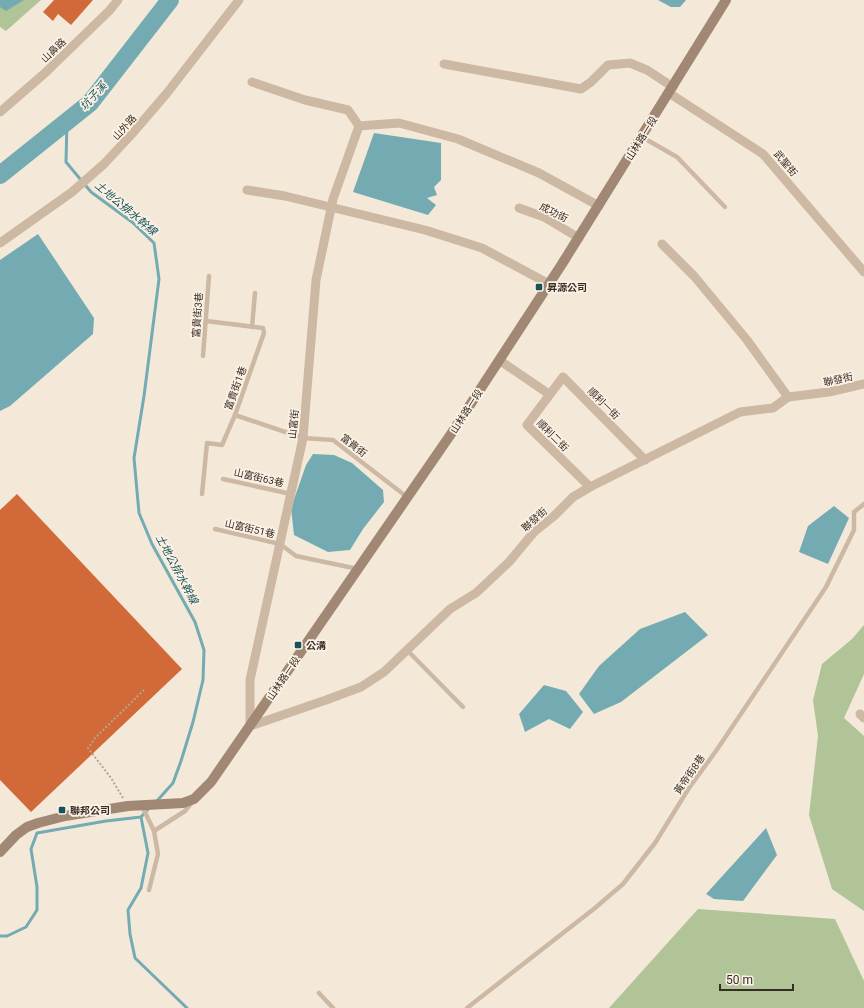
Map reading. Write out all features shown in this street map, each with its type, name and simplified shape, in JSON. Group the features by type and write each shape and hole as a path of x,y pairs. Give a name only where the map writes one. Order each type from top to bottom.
{"main road":[{"name":"山林路一段","path":"0,852 16,835 32,825 65,816 128,806 183,803 194,799 211,782 358,569 499,360 579,238 726,0"}],"street":[{"name":"山鼻路","path":"0,112 44,74 110,10 118,0"},
{"name":"山外路","path":"0,243 78,187 104,164 137,129 167,93 239,0"},
{"name":"武聖街","path":"444,64 581,89 591,82 608,65 630,63 647,70 671,90 763,154 864,272"},
{"path":"252,82 305,100 348,110 359,126 399,123 458,139 539,173 599,206"},
{"name":"山富街","path":"250,726 250,680 303,438 316,280 333,199 359,126"},
{"path":"247,190 285,196 425,230 482,248 549,284"},
{"name":"成功街","path":"519,208 544,217 579,238"},
{"path":"662,244 694,276 747,340 788,397"},
{"path":"499,360 549,394"},
{"name":"順利一街","path":"549,394 563,377 645,460"},
{"name":"聯發街","path":"250,726 361,687 384,672 450,609 476,593 509,562 534,532 554,516 573,497 590,487 740,412 774,408 788,397 829,392 864,384"},
{"name":"順利二街","path":"549,394 527,425 590,487"}],"lane":[{"path":"642,137 677,157 725,207"},
{"name":"富貴街3巷","path":"203,356 209,276"},
{"path":"206,321 252,327 255,293"},
{"name":"富貴街1巷","path":"202,494 207,443 222,445 235,415 264,333 264,328 252,327"},
{"name":"富貴街","path":"235,415 303,438 333,440 407,497"},
{"name":"山富街63巷","path":"223,478 291,494"},
{"name":"黃帝街8巷","path":"467,1008 596,908 623,884 655,843 689,788 716,751 826,587 854,530 854,512 864,504"},
{"name":"山富街51巷","path":"215,529 280,544"},
{"path":"280,544 296,556 358,569"},
{"path":"407,650 463,706"},
{"path":"154,831 185,811 194,799"},
{"path":"146,805 148,819 154,831 158,854 149,890"},
{"path":"320,994 333,1008"}],"path":[{"path":"128,806 111,778 88,748 95,738 145,689"}],"green space":[{"path":"0,0 41,0 6,31 0,27"},
{"path":"864,625 864,674 844,718 864,736 864,911 832,889 809,815 818,736 813,700 822,664 852,639"},
{"path":"698,909 835,919 864,981 864,1008 609,1008"}],"water":[{"path":"0,0 24,0 6,11 0,7"},
{"path":"658,0 686,0 680,7 671,7"},
{"path":"374,133 441,143 441,180 434,187 437,195 427,198 436,205 428,215 353,192"},
{"path":"38,234 94,318 93,334 10,406 0,411 0,260"},
{"path":"313,454 334,455 352,463 383,490 384,502 363,529 350,550 328,552 294,535 291,508 306,465"},
{"path":"834,506 849,518 828,564 799,552 808,526"},
{"path":"685,612 708,635 621,702 594,714 579,694 599,666 640,629"},
{"path":"544,685 566,691 583,712 570,729 549,719 525,732 519,714"},
{"path":"766,828 777,855 743,901 714,899 706,894"}],"building":[{"path":"54,0 93,0 71,25 58,14 53,21 43,12"},
{"path":"17,494 182,669 31,812 0,780 0,510"}],"waterway":[{"name":"坑子溪","path":"0,175 90,103 170,0"},
{"name":"土地公排水幹線","path":"67,121 66,162 91,192 132,222 154,243 159,279 144,396 134,458 139,513 152,544 195,622 204,650 203,680 193,722 181,761 173,783 156,802"},
{"name":"土地公排水幹線","path":"0,936 7,936 26,927 37,910 37,887 31,849 37,833 106,821 141,817 150,807"},
{"path":"141,817 148,853 141,888 128,910 130,934 135,958 187,1008"}],"place":[{"name":"昇源公司","path":"539,287"},
{"name":"公溝","path":"298,645"},
{"name":"聯邦公司","path":"62,810"}]}
